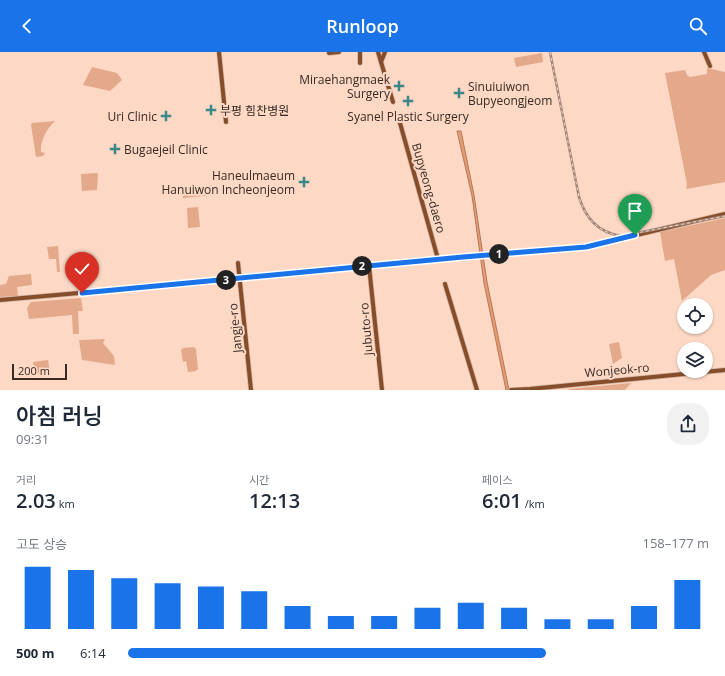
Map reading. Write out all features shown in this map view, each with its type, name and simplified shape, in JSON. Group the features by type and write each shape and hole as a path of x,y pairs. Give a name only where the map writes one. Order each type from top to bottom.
{"main road":[{"path":"219,52 226,122"},
{"path":"329,53 339,52"},
{"path":"360,52 360,63"},
{"path":"378,52 393,102"},
{"path":"381,62 385,52"},
{"path":"704,52 710,66"},
{"name":"Bupyeong-daero","path":"400,123 438,259"},
{"path":"0,300 240,279 438,259 586,247 725,214"},
{"name":"Jangje-ro","path":"238,263 251,390"},
{"name":"Jubuto-ro","path":"370,266 382,390"},
{"path":"446,284 477,390"},
{"name":"Wonjeok-ro","path":"511,390 725,370"}],"shaded area":[{"path":"542,53 543,62 516,67 514,58"},
{"path":"92,67 117,73 122,80 110,91 83,85"},
{"path":"707,68 725,72 725,182 686,189 687,184 665,73 685,70 687,75 690,77 707,74"},
{"path":"55,121 49,127 43,139 41,152 45,153 43,156 36,157 31,125 32,123"},
{"path":"457,131 461,131 474,195 487,282 509,390 506,390 484,283 472,196"},
{"path":"97,173 97,190 82,191 81,174"},
{"path":"213,185 214,195 183,198 182,188"},
{"path":"198,207 200,227 188,228 187,208"},
{"path":"725,218 725,270 711,275 685,298 681,298 674,259 665,261 660,232"},
{"path":"58,246 60,272 57,272 56,259 49,259 47,247"},
{"path":"31,274 32,285 17,287 18,296 0,297 0,285 6,284 9,276"},
{"path":"81,298 83,311 78,311 79,334 73,334 72,315 29,319 27,308 31,302"},
{"path":"105,339 103,343 114,356 115,365 82,360 79,340"},
{"path":"619,342 622,358 613,364 609,344"},
{"path":"194,347 196,349 198,369 196,371 188,372 186,361 183,362 181,350 183,348"},
{"path":"48,360 50,372 35,374 33,362"},
{"path":"631,383 625,390 568,389"}],"railway":[{"path":"550,52 579,197 585,212 599,228 621,236 725,216"}],"place":[{"name":"Miraehangmaek Surgery","path":"399,86"},
{"name":"Sinuiuiwon Bupyeongjeom","path":"459,93"},
{"name":"Syanel Plastic Surgery","path":"408,101"},
{"name":"부평 힘찬병원","path":"211,110"},
{"name":"Uri Clinic","path":"166,116"},
{"name":"Bugaejeil Clinic","path":"115,149"},
{"name":"Haneulmaeum Hanuiwon Incheonjeom","path":"304,182"}],"route":[{"path":"82,293 463,257 586,247 635,235"}]}
